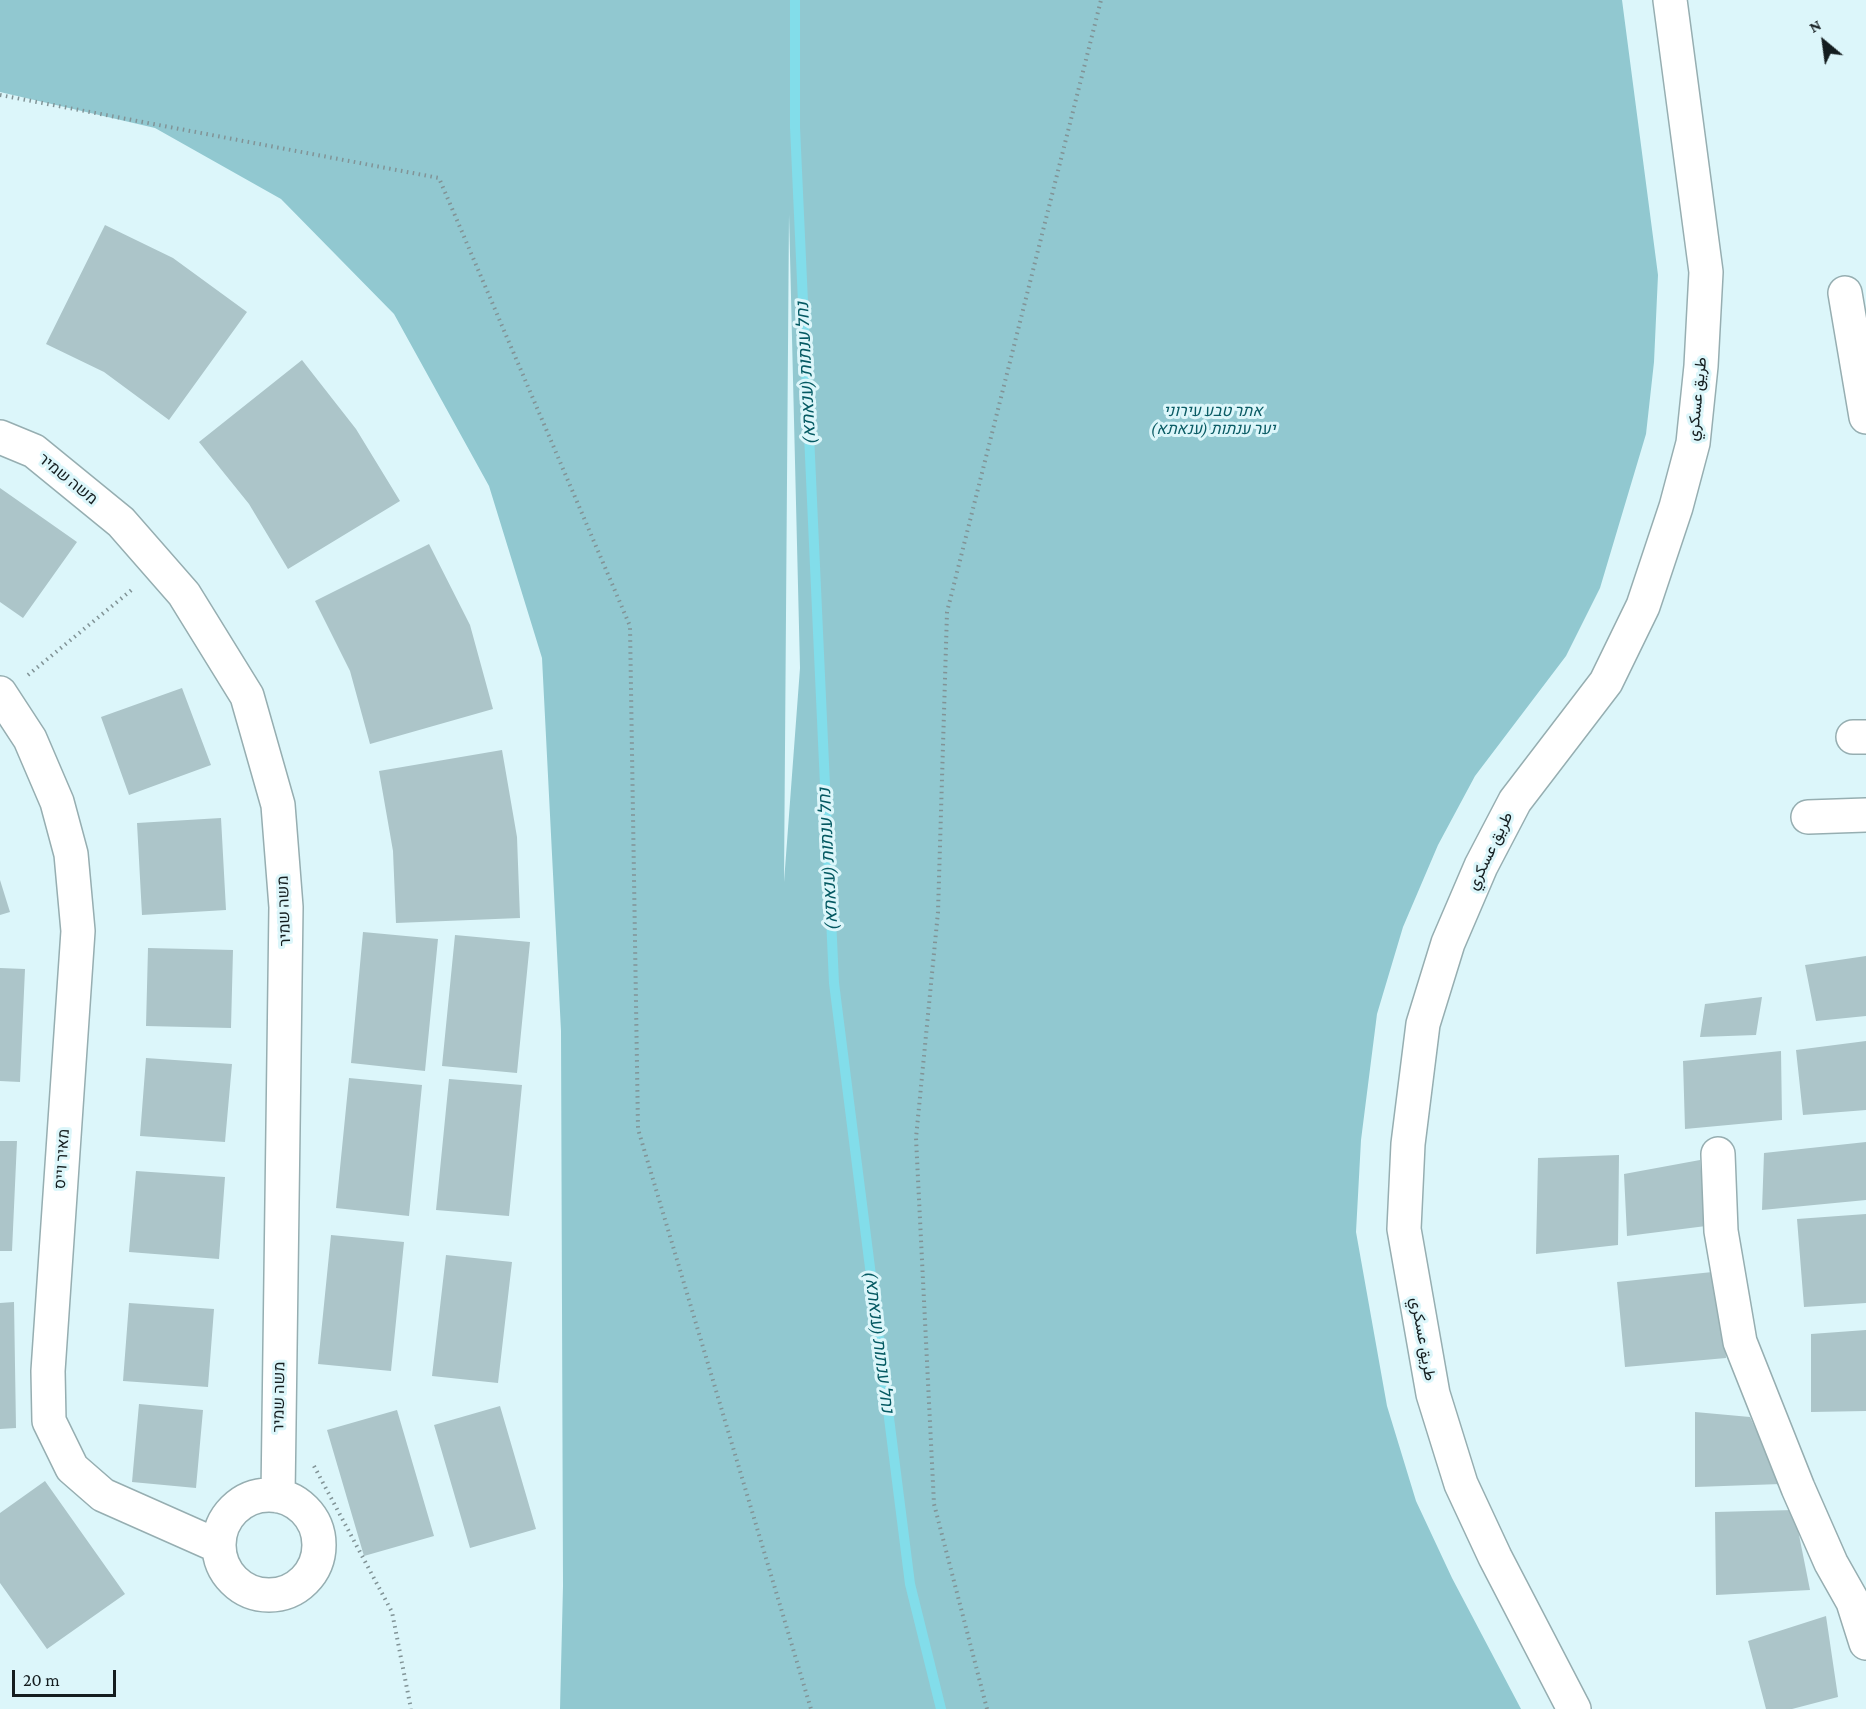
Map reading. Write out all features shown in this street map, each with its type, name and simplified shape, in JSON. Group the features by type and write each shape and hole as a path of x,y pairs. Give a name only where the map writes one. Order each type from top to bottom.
{"street":[{"name":"طريق عسكري","path":"1574,1709 1495,1557 1461,1484 1433,1394 1404,1229 1407,1165 1423,1024 1448,943 1481,866 1515,801 1606,682 1639,615 1676,507 1693,443 1701,366 1706,272 1670,0"},
{"path":"1845,294 1866,417"},
{"name":"משה שמיר","path":"0,437 34,451 121,522 184,594 247,696 278,805 286,907 278,1496"},
{"name":"מאיר וייס","path":"1,695 30,739 57,802 71,854 78,931 48,1371 49,1421 72,1468 103,1496 218,1546"},
{"path":"1808,817 1866,815"},
{"path":"1718,1154 1721,1231 1740,1342 1798,1488 1831,1563 1852,1602 1866,1643"},
{"path":"264,1495 278,1496 294,1502 308,1513 316,1529 319,1546 316,1563 304,1581 290,1591 273,1596 260,1595 244,1589 230,1578 222,1563 218,1546 223,1525 232,1511 247,1500 264,1495"}],"path":[{"path":"987,1709 934,1504 916,1138 938,912 947,612 1101,0"},
{"path":"0,95 439,178 630,626 638,1129 811,1709"},
{"path":"1,695 160,567"},
{"path":"313,1465 393,1612 411,1709"}],"green space":[{"name":"אתר טבע עירוני יער ענתות (ענאתא)","path":"0,0 1622,0 1658,275 1654,362 1646,434 1600,588 1566,656 1475,776 1438,845 1403,927 1377,1014 1361,1140 1356,1232 1387,1406 1416,1501 1452,1578 1521,1709 560,1709 563,1586 561,1031 542,658 489,486 394,314 281,199 155,128 0,92","holes":["789,214 800,668 784,882"]}],"building":[{"path":"105,225 173,258 247,312 169,420 104,372 46,344"},
{"path":"302,360 356,429 400,501 288,569 249,504 199,442"},
{"path":"0,488 77,542 23,618 0,602"},
{"path":"429,544 470,625 493,709 370,744 350,671 315,601"},
{"path":"182,688 211,765 129,795 101,717"},
{"path":"502,750 517,837 520,918 396,923 393,851 379,771"},
{"path":"221,818 226,910 142,915 137,823"},
{"path":"0,880 10,912 0,915"},
{"path":"363,932 438,939 425,1071 351,1063"},
{"path":"455,935 530,942 517,1073 442,1066"},
{"path":"148,948 233,950 231,1028 146,1026"},
{"path":"1866,956 1866,1016 1816,1021 1805,965"},
{"path":"0,968 25,969 20,1082 0,1081"},
{"path":"1762,997 1756,1035 1700,1037 1705,1004"},
{"path":"1866,1041 1866,1110 1803,1115 1796,1050"},
{"path":"1781,1051 1782,1120 1685,1129 1683,1061"},
{"path":"146,1058 232,1064 225,1142 140,1136"},
{"path":"349,1078 422,1085 409,1216 336,1208"},
{"path":"449,1079 522,1085 509,1216 436,1210"},
{"path":"0,1141 17,1141 12,1251 0,1251"},
{"path":"1866,1142 1866,1200 1762,1210 1764,1153"},
{"path":"1619,1155 1618,1245 1536,1254 1538,1158"},
{"path":"1700,1160 1706,1226 1627,1236 1624,1174"},
{"path":"136,1171 225,1177 219,1259 129,1252"},
{"path":"1866,1214 1866,1303 1804,1307 1797,1219"},
{"path":"331,1235 404,1242 391,1371 318,1364"},
{"path":"446,1255 512,1262 498,1383 432,1376"},
{"path":"1722,1271 1726,1358 1625,1367 1617,1282"},
{"path":"14,1302 16,1428 0,1429 0,1303"},
{"path":"129,1303 214,1309 208,1387 123,1381"},
{"path":"1866,1330 1866,1411 1811,1412 1811,1334"},
{"path":"139,1404 203,1410 196,1488 132,1482"},
{"path":"500,1406 536,1529 470,1548 434,1425"},
{"path":"397,1410 434,1536 364,1556 327,1430"},
{"path":"1695,1412 1750,1417 1781,1484 1695,1487"},
{"path":"45,1481 125,1594 47,1649 0,1583 0,1513"},
{"path":"1794,1510 1810,1590 1716,1595 1715,1512"},
{"path":"1826,1616 1838,1697 1792,1709 1766,1709 1748,1641"}],"waterway":[{"name":"נחל ענתות (ענאתא)","path":"795,0 795,127 834,983 910,1584 941,1709"}]}
